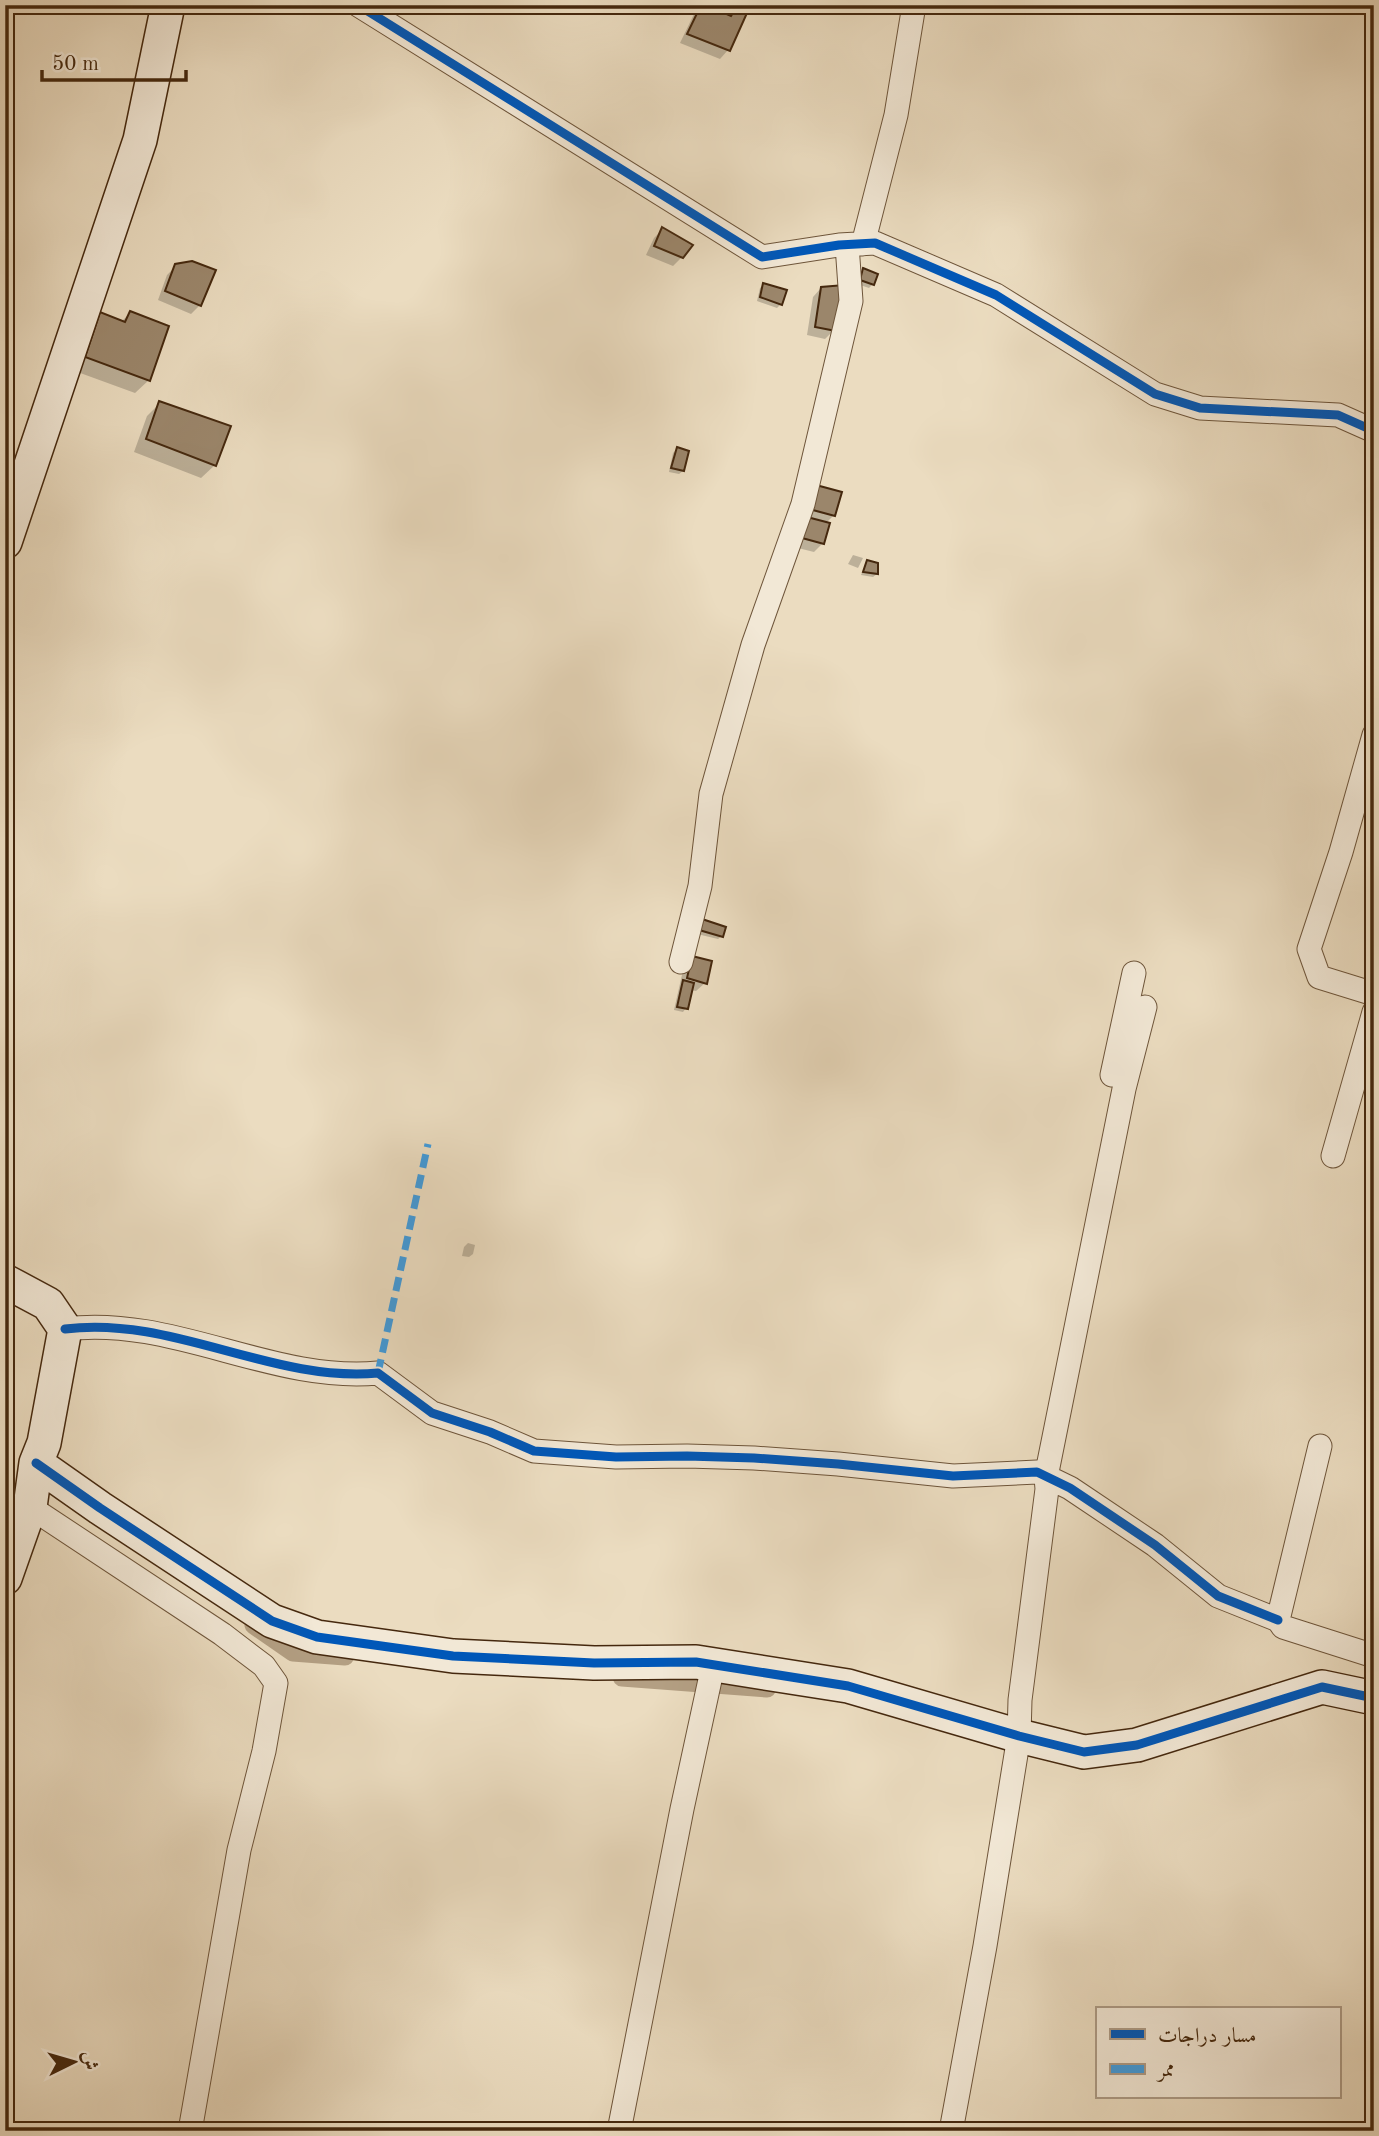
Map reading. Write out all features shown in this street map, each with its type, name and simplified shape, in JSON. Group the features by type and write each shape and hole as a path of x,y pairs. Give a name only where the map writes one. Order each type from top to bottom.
{"street":[{"path":"5,541 140,140 168,5"},
{"path":"358,5 762,257 875,243 996,295 1154,394 1200,408 1338,415 1374,431"},
{"path":"681,962 700,886 711,794 753,645 803,504 851,301 855,244 895,115 914,5"},
{"path":"1374,734 1309,949 1318,977 1374,994"},
{"path":"1103,1193 1092,1168 1135,973"},
{"path":"951,2131 985,1946 1019,1736 1020,1700 1037,1575 1046,1477 1124,1089 1145,1007"},
{"path":"1333,1157 1374,1012"},
{"path":"5,1281 48,1304 65,1329 44,1443 36,1463 30,1507 5,1578"},
{"path":"65,1329 105,1327 183,1338 295,1368 350,1376 378,1373 432,1413 490,1432 534,1451 616,1457 754,1458 953,1476 1037,1472 1070,1488 1155,1545 1218,1596 1278,1620 1283,1627 1374,1656"},
{"path":"1278,1620 1320,1446"},
{"path":"36,1463 272,1621 317,1637 453,1656 594,1663 696,1662 848,1686 1084,1752 1137,1745 1322,1687 1374,1698"},
{"path":"30,1507 222,1634 264,1666 276,1683 264,1751 239,1850 190,2131"},
{"path":"619,2131 713,1666"}],"building":[{"path":"701,5 731,16 736,8 747,13 730,51 687,34"},
{"path":"662,227 693,245 683,258 654,246"},
{"path":"192,261 216,270 201,306 165,291 175,264"},
{"path":"863,268 878,274 874,285 860,280"},
{"path":"763,283 787,290 782,305 760,297"},
{"path":"844,285 836,331 815,327 821,287"},
{"path":"130,311 169,326 150,381 85,357 100,312 125,322"},
{"path":"159,401 231,426 216,466 146,439"},
{"path":"677,447 689,451 684,471 671,468"},
{"path":"816,485 842,492 835,516 809,509"},
{"path":"807,517 830,523 824,544 802,538"},
{"path":"867,560 878,563 878,574 863,572"},
{"path":"702,919 726,927 723,937 699,930"},
{"path":"692,956 712,961 707,984 687,978"},
{"path":"683,980 694,983 688,1009 677,1007"}],"waterway":[{"path":"254,1625 293,1652 345,1656"},
{"path":"622,1677 767,1688"}],"marked path":[{"path":"378,1373 428,1144"}],"cycle path":[{"path":"358,5 762,257 839,245 875,243 996,295 1155,394 1200,408 1338,415 1374,431"},
{"path":"65,1329 105,1327 144,1331 299,1368 339,1373 378,1373 432,1413 490,1432 534,1451 616,1457 754,1458 953,1476 1037,1472 1070,1488 1155,1545 1218,1596 1278,1620"},
{"path":"36,1463 272,1621 317,1637 453,1656 594,1663 696,1662 848,1686 1084,1752 1137,1745 1322,1687 1374,1698"}]}
